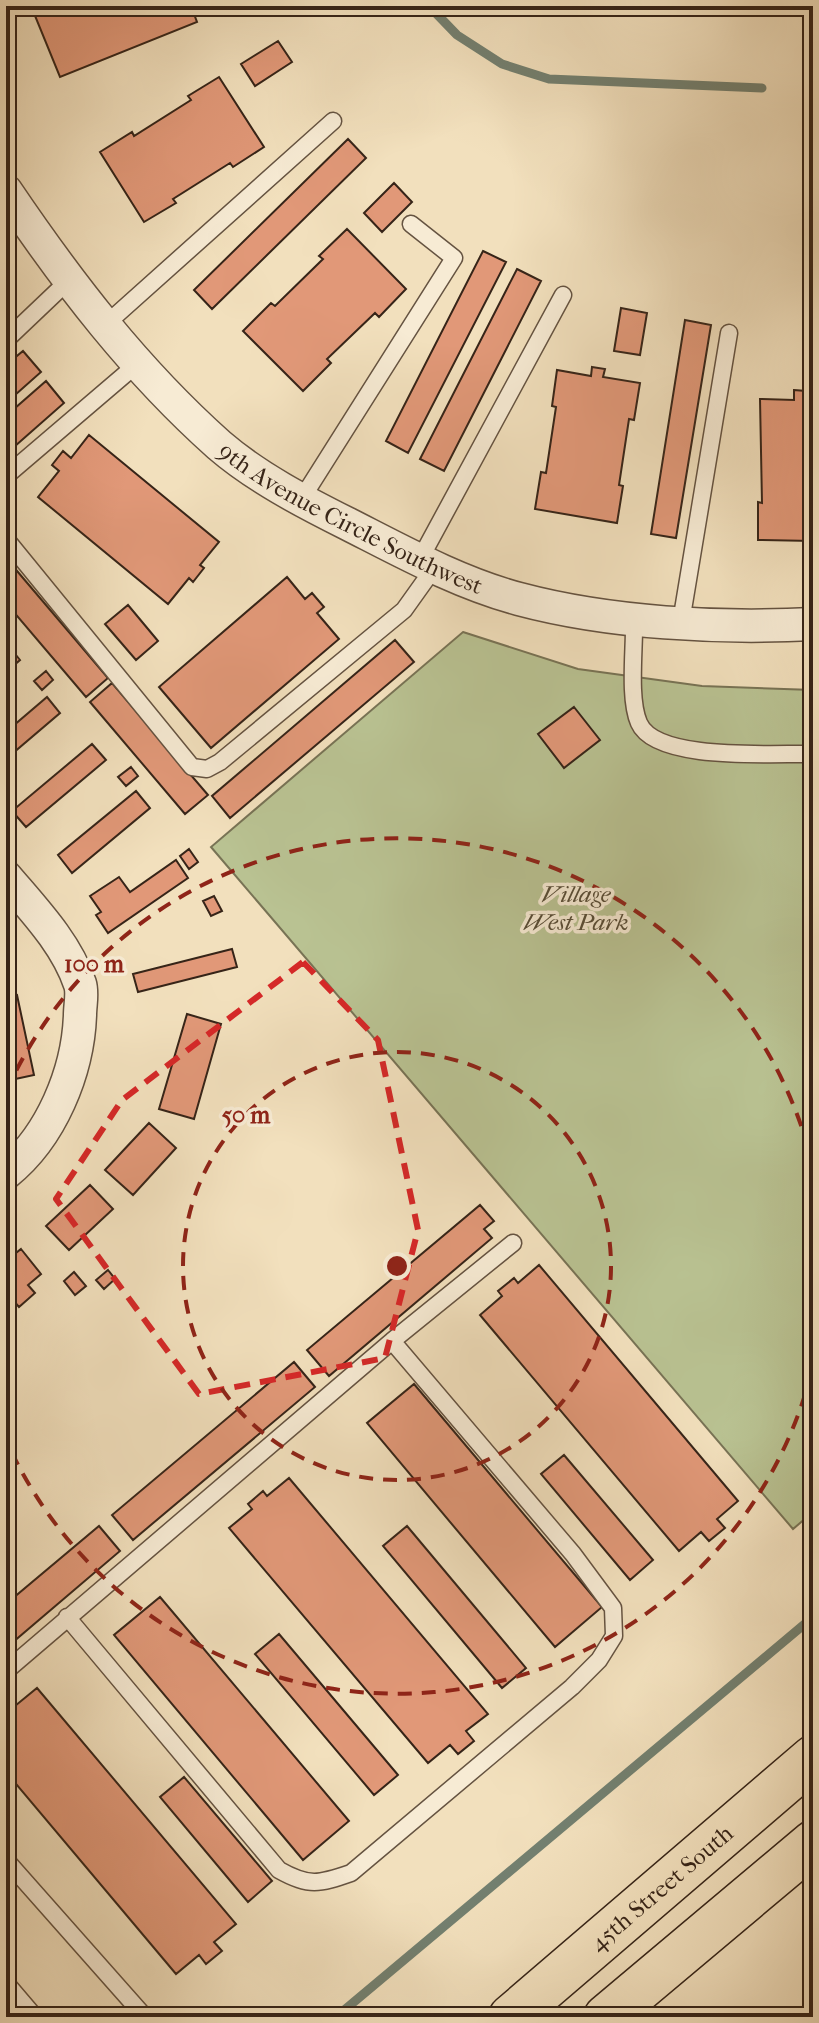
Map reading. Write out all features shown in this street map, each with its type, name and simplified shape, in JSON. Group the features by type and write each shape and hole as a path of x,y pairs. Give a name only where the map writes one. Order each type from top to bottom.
{"main road":[{"name":"45th Street South","path":"511,2017 813,1758"},
{"path":"606,2017 813,1843"}],"street":[{"name":"9th Avenue Circle Southwest","path":"6,191 67,282 136,365 221,447 301,500 427,564 519,599 634,619 813,624"},
{"path":"6,877 54,934 81,987 79,1039 61,1099 23,1159 6,1173"}],"lane":[{"path":"104,326 333,121"},
{"path":"301,500 454,258 411,224"},
{"path":"6,340 67,282"},
{"path":"6,539 192,767 207,769 220,762 404,610 563,295"},
{"path":"681,622 729,333"},
{"path":"6,476 136,365"},
{"path":"634,619 638,722 650,740 675,749 813,754"},
{"path":"6,1671 392,1341 513,1243"},
{"path":"67,1617 279,1870 303,1884 325,1882 351,1873 572,1687 599,1660 614,1636 613,1608 573,1554 392,1341"},
{"path":"6,1860 141,2016"},
{"path":"6,1983 35,2017"}],"highlighted area":[{"path":"303,962 378,1040 418,1230 385,1358 199,1394 56,1199 122,1100"}],"green space":[{"name":"Village West Park","path":"463,632 578,669 702,686 813,690 813,1512 793,1529 211,847"}],"building":[{"path":"31,6 191,6 197,22 60,77"},
{"path":"278,41 292,62 255,86 241,64"},
{"path":"219,77 264,147 233,167 230,163 173,199 176,203 144,222 100,152 132,132 134,136 191,100 188,96"},
{"path":"348,139 366,158 212,309 194,290"},
{"path":"394,183 412,202 382,232 364,213"},
{"path":"347,229 406,289 379,317 375,313 327,359 331,363 303,391 243,331 271,303 275,306 323,259 319,256"},
{"path":"483,251 506,262 408,453 386,441"},
{"path":"517,269 541,281 444,471 420,459"},
{"path":"621,308 647,313 640,355 614,351"},
{"path":"685,320 711,325 676,538 651,534"},
{"path":"23,351 41,372 6,403 6,365"},
{"path":"592,367 605,369 603,377 640,383 634,420 629,419 617,523 535,509 541,472 546,473 556,407 552,406 557,370 591,376"},
{"path":"46,381 64,403 6,454 6,416"},
{"path":"794,390 806,391 806,400 813,400 813,541 758,540 758,502 762,503 760,399 794,400"},
{"path":"89,435 219,542 200,565 204,568 193,582 189,578 168,604 38,497 59,471 52,465 63,451 71,458"},
{"path":"6,558 108,678 86,697 6,603"},
{"path":"287,577 305,599 312,593 324,607 317,613 339,639 211,748 159,687"},
{"path":"128,605 158,641 136,660 105,624"},
{"path":"395,640 414,662 230,818 212,796"},
{"path":"6,646 20,660 6,672"},
{"path":"46,671 53,680 42,690 34,681"},
{"path":"112,683 208,795 185,814 90,702"},
{"path":"47,697 60,713 6,759 6,732"},
{"path":"574,707 600,740 564,768 538,734"},
{"path":"92,744 106,760 26,827 12,811"},
{"path":"131,767 138,776 126,786 118,777"},
{"path":"136,791 150,808 72,873 58,855"},
{"path":"189,849 198,862 189,869 180,856"},
{"path":"176,860 188,878 108,933 96,915 101,912 90,896 119,877 130,892"},
{"path":"214,896 222,911 211,916 203,901"},
{"path":"232,949 237,967 138,992 133,974"},
{"path":"17,995 34,1075 6,1081 6,998"},
{"path":"187,1014 221,1024 194,1119 159,1109"},
{"path":"149,1123 176,1148 133,1195 105,1170"},
{"path":"90,1185 113,1209 69,1250 46,1226"},
{"path":"480,1205 494,1221 484,1229 492,1238 329,1376 307,1350"},
{"path":"21,1249 41,1274 28,1285 35,1293 19,1307 12,1299 6,1304 6,1261"},
{"path":"539,1265 738,1501 717,1519 725,1528 709,1541 701,1532 679,1551 480,1315 502,1296 498,1291 514,1278 518,1283"},
{"path":"108,1270 115,1279 104,1289 96,1280"},
{"path":"74,1272 86,1286 75,1295 64,1281"},
{"path":"294,1362 315,1387 133,1540 112,1515"},
{"path":"414,1384 602,1607 555,1647 367,1423"},
{"path":"564,1455 653,1560 630,1580 541,1474"},
{"path":"289,1478 488,1714 466,1731 474,1741 458,1754 450,1745 428,1763 229,1528 252,1509 248,1504 263,1491 267,1496"},
{"path":"99,1526 120,1551 6,1648 6,1604"},
{"path":"407,1526 526,1668 502,1688 383,1546"},
{"path":"160,1597 349,1821 303,1860 114,1635"},
{"path":"279,1634 398,1775 374,1795 255,1654"},
{"path":"37,1688 236,1924 214,1942 222,1951 206,1964 199,1955 176,1974 6,1772 6,1706 11,1702 15,1706"},
{"path":"184,1777 272,1881 248,1902 160,1797"}],"waterway":[{"path":"429,6 457,35 502,64 549,79 762,88"},
{"path":"336,2017 813,1617"}]}
